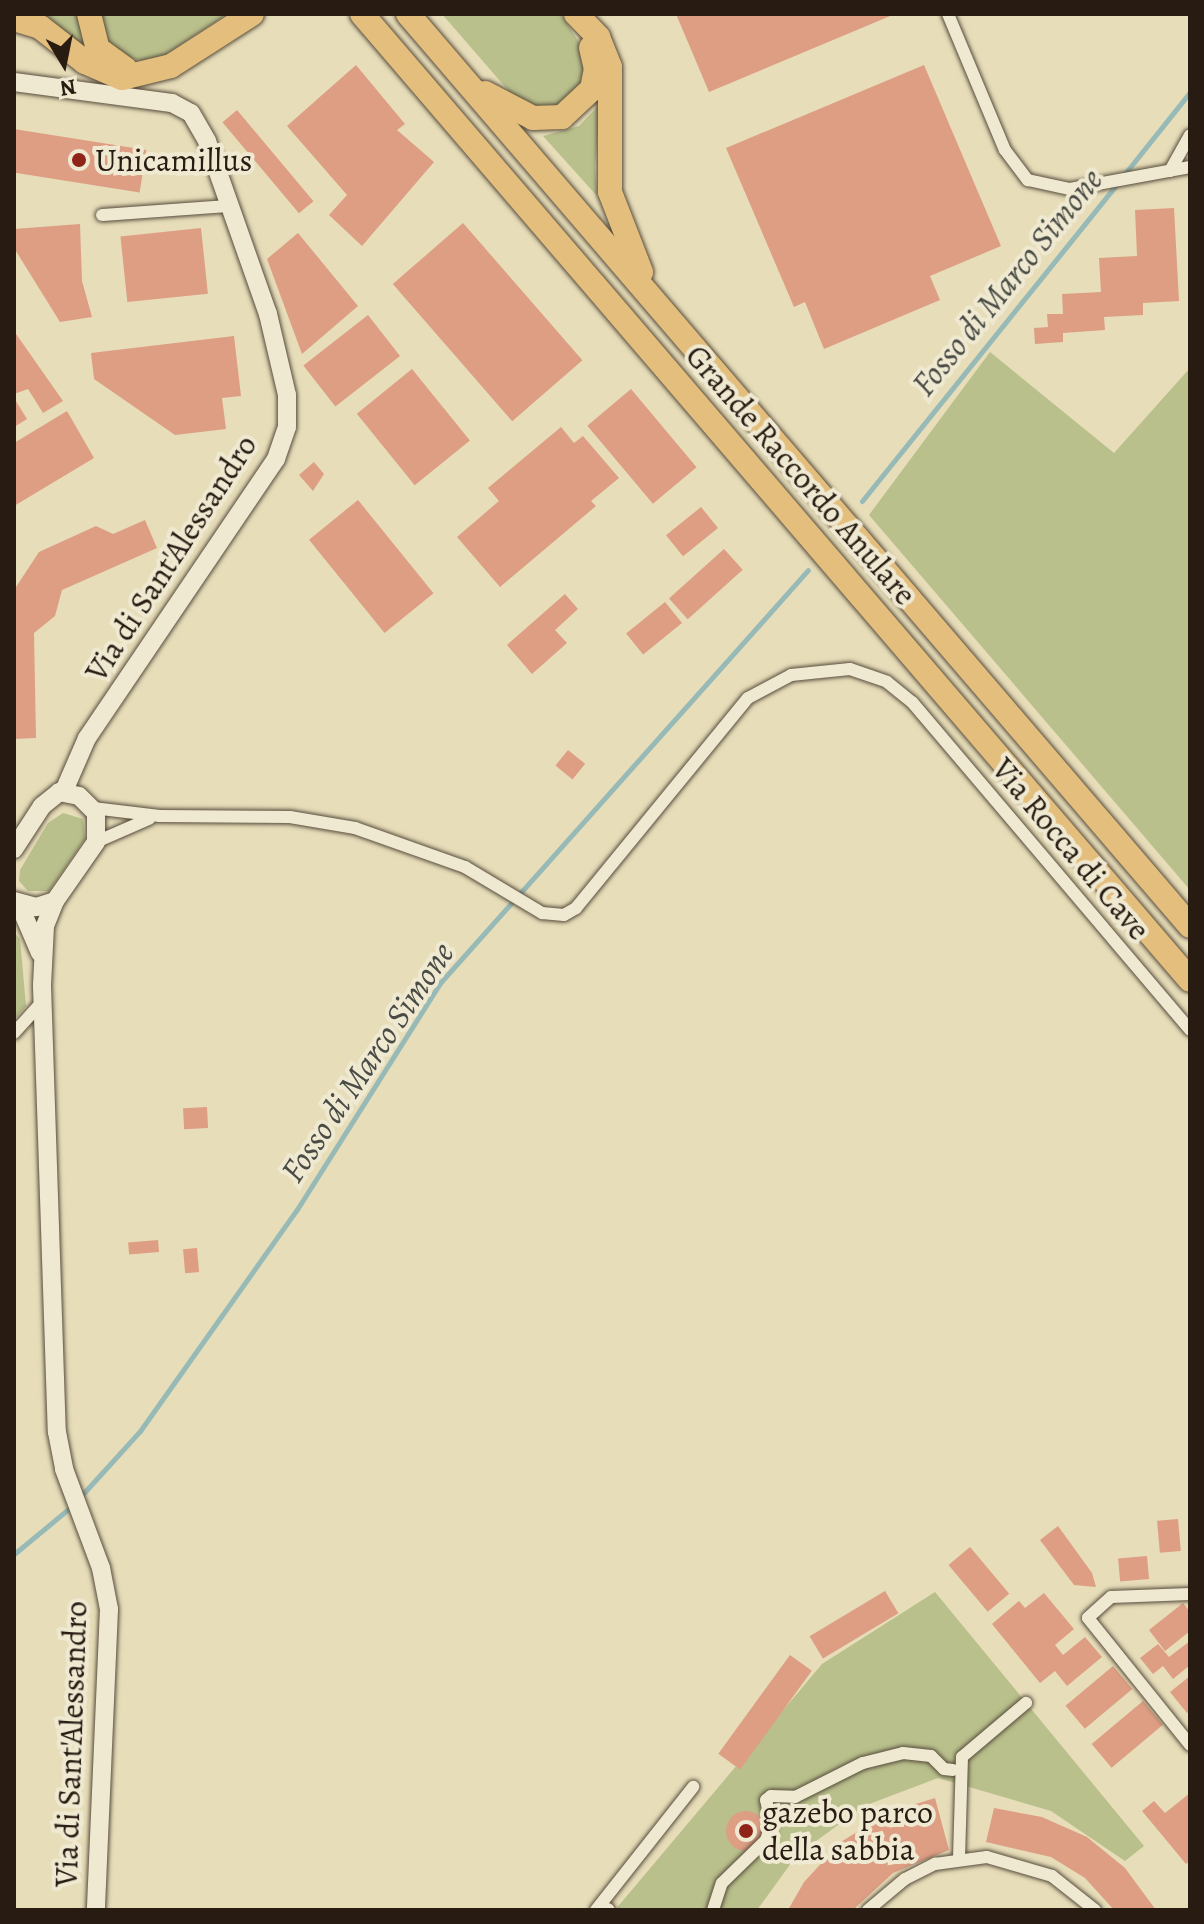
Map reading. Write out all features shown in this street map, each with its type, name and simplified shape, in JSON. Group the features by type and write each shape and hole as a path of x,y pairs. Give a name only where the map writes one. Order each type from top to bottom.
{"highway":[{"path":"89,14 91,36 103,55 143,76"},
{"path":"14,19 40,27 108,74 143,76 183,60 251,14"},
{"path":"343,14 382,37"},
{"name":"Grande Raccordo Anulare","path":"362,14 1190,980"},
{"name":"Grande Raccordo Anulare","path":"408,14 1190,926"},
{"path":"468,83 533,118 570,113 589,93 596,69 575,14"},
{"path":"575,14 598,37 610,67 610,192 651,297"}],"street":[{"path":"948,14 1013,163 1034,183 1070,189 1190,167"},
{"name":"Via di Sant'Alessandro","path":"14,82 183,107 201,127 280,355 288,411 283,444 87,738 64,791 49,798 14,849"},
{"path":"1170,171 1190,135"},
{"path":"102,215 229,206"},
{"name":"Via Rocca di Cave","path":"160,816 260,815 338,824 420,848 508,891 533,908 555,916 576,908 728,719 769,683 804,672 850,669 887,682 912,702 1190,1030"},
{"path":"64,791 93,808 160,816"},
{"path":"93,808 100,827 96,842"},
{"path":"96,842 160,816"},
{"name":"Via di Sant'Alessandro","path":"96,842 55,901 45,926 42,964 57,1432 66,1476 84,1521 109,1609 96,1910"},
{"name":"Via di Sant'Alessandro","path":"17,902 36,907 55,901"},
{"name":"Via di Sant'Alessandro","path":"17,902 42,964"},
{"path":"14,1033 42,1002"},
{"path":"1190,1594 1111,1597 1088,1618 1190,1745"},
{"path":"959,1858 962,1757 1026,1703"},
{"path":"713,1910 722,1883 766,1840 771,1825 766,1800 771,1796 795,1797 863,1763 903,1753 931,1756 944,1769 953,1770"},
{"path":"604,1910 693,1787"},
{"path":"868,1910 913,1874 959,1858 995,1858 1028,1866 1063,1882 1095,1910"}],"green space":[{"path":"31,14 80,14 84,50"},
{"path":"96,14 227,14 162,57 143,61 114,54"},
{"path":"442,14 561,14 585,52 584,84 554,110 519,103"},
{"path":"600,104 595,167 597,196 543,136 579,126"},
{"path":"990,352 1114,453 1190,368 1190,890 869,515"},
{"path":"63,813 83,819 85,839 49,891 28,891 19,881 20,870 48,823"},
{"path":"14,932 20,939 26,1006 14,1020"},
{"path":"935,1592 1144,1846 1125,1861 1051,1811 938,1778 864,1806 797,1855 757,1910 615,1910 822,1664"}],"building":[{"path":"676,14 895,14 709,92"},
{"path":"356,65 405,124 397,130 434,162 362,246 329,215 347,195 287,126"},
{"path":"924,65 1001,246 930,276 940,300 824,349 805,302 794,307 726,148"},
{"path":"237,110 313,201 299,213 222,122"},
{"name":"Unicamillus","path":"14,129 146,150 140,192 14,173"},
{"path":"1174,208 1179,301 1143,303 1143,315 1104,317 1105,330 1063,333 1063,342 1035,344 1034,328 1048,327 1047,314 1063,314 1062,294 1101,292 1099,258 1137,256 1135,210"},
{"path":"463,223 582,360 512,421 393,284"},
{"path":"80,224 82,281 92,317 60,322 14,248 14,229"},
{"path":"201,228 208,294 127,302 120,236"},
{"path":"298,233 358,306 302,354 267,259"},
{"path":"368,315 400,356 335,406 303,365"},
{"path":"14,331 63,401 43,413 28,389 14,394"},
{"path":"234,336 241,396 222,398 226,429 175,435 94,379 91,353"},
{"path":"412,369 470,440 415,485 357,414"},
{"path":"631,389 697,467 653,504 587,426"},
{"path":"14,398 27,419 14,427"},
{"path":"67,411 94,458 14,506 14,443"},
{"path":"561,427 574,443 583,436 619,478 591,501 596,506 500,587 457,537 499,501 488,488"},
{"path":"314,462 324,474 313,491 299,475"},
{"path":"358,500 434,593 385,633 309,540"},
{"path":"701,507 718,528 683,556 666,535"},
{"path":"145,520 157,548 62,590 55,616 34,633 36,738 14,739 14,590 39,552 96,526 113,534"},
{"path":"724,549 743,570 688,619 669,599"},
{"path":"565,594 578,609 555,630 567,643 532,674 507,645"},
{"path":"665,602 682,623 643,654 626,633"},
{"path":"568,750 585,764 573,779 555,766"},
{"path":"207,1107 208,1128 184,1129 183,1108"},
{"path":"158,1240 159,1252 129,1255 128,1243"},
{"path":"197,1248 199,1272 185,1273 183,1249"},
{"path":"1178,1519 1181,1551 1160,1553 1157,1521"},
{"path":"1058,1526 1092,1573 1096,1587 1074,1585 1040,1540"},
{"path":"970,1547 1009,1594 988,1612 949,1565"},
{"path":"1147,1556 1149,1579 1120,1581 1118,1559"},
{"path":"885,1591 898,1613 823,1659 810,1636"},
{"path":"1044,1593 1074,1629 1055,1645 1063,1655 1085,1637 1102,1657 1067,1686 1055,1671 1040,1683 992,1624 1019,1601 1025,1608"},
{"path":"1183,1603 1190,1612 1190,1631 1165,1651 1149,1630"},
{"path":"1190,1641 1190,1665 1173,1679 1163,1666 1153,1674 1140,1658 1158,1644 1169,1657"},
{"path":"790,1655 812,1671 740,1770 718,1754"},
{"path":"1113,1666 1132,1689 1085,1729 1066,1706"},
{"path":"1190,1676 1190,1710 1187,1713 1170,1692"},
{"path":"1143,1701 1163,1725 1112,1768 1092,1744"},
{"path":"1190,1793 1190,1861 1186,1864 1142,1811 1154,1801 1165,1813"},
{"path":"935,1798 949,1850 893,1873 853,1910 788,1910 804,1882 841,1842 887,1813"},
{"path":"994,1808 1042,1817 1087,1837 1125,1868 1156,1910 1114,1910 1085,1878 1051,1857 986,1842"},
{"name":"gazebo parco della sabbia","path":"746,1811 760,1817 766,1831 760,1845 746,1851 732,1845 726,1831 732,1817"}],"waterway":[{"name":"Fosso di Marco Simone","path":"1123,176 1190,92"},
{"name":"Fosso di Marco Simone","path":"862,501 1117,184"},
{"name":"Fosso di Marco Simone","path":"81,1496 140,1431 296,1211 440,983 808,570"},
{"name":"Fosso di Marco Simone","path":"14,1554 72,1506"}],"place":[{"name":"Unicamillus","path":"79,160"},
{"name":"gazebo parco della sabbia","path":"746,1831"}]}
